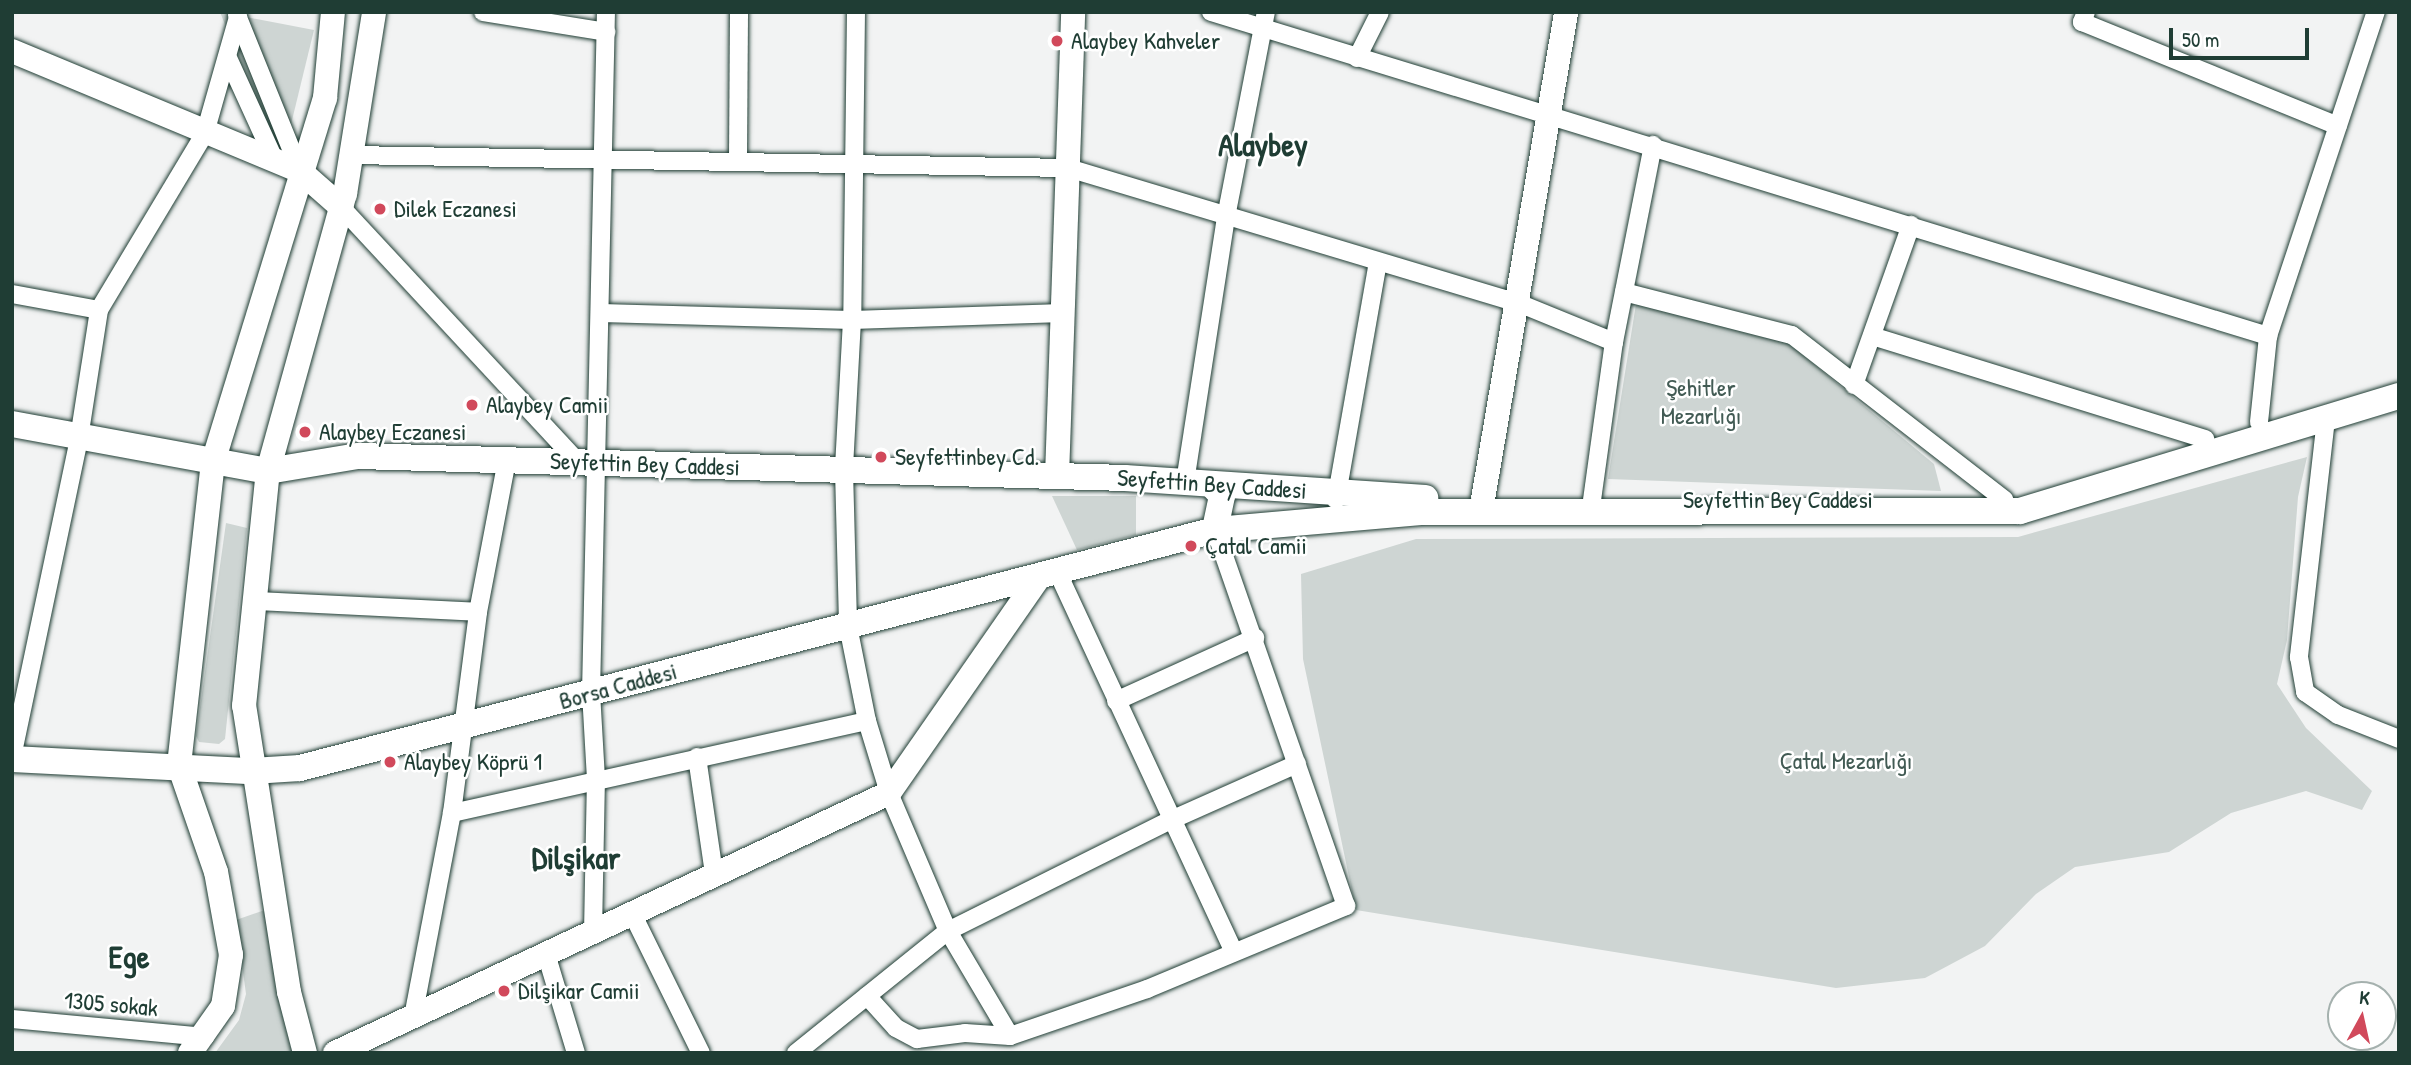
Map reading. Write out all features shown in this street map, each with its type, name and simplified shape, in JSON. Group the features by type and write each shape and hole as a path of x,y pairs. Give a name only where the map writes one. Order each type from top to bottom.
{"main road":[{"name":"Seyfettin Bey Caddesi","path":"12,424 268,471 358,456 1057,476 1334,492 1482,505 2012,506 2259,431 2399,379"},
{"name":"Seyfettin Bey Caddesi","path":"2012,506 2205,439 2326,419 2399,396"},
{"path":"1198,483 1222,496 1215,530"},
{"name":"Seyfettin Bey Caddesi","path":"1215,530 1482,505"},
{"name":"Borsa Caddesi","path":"12,758 252,771 300,768 1215,530"}],"street":[{"path":"197,1045 223,1006 231,955 216,872 179,765 213,462 300,171 325,98 333,12"},
{"path":"305,1053 289,992 252,771 244,706 268,471 341,207 374,12"},
{"path":"484,12 606,32"},
{"path":"593,933 596,779 591,693 587,463 601,313 606,12"},
{"path":"738,159 739,12"},
{"path":"856,12 852,320 844,470 848,626 867,721 889,793 948,931 1010,1036"},
{"path":"1057,476 1073,12"},
{"path":"1211,12 1263,20 1357,58 1545,116 1653,145 2268,336"},
{"path":"1357,58 1380,12"},
{"path":"1482,505 1545,116 1566,12"},
{"path":"2086,12 2082,22 2338,126"},
{"path":"2259,431 2268,336 2376,12"},
{"path":"237,15 300,171"},
{"path":"12,758 79,438 99,310 205,133 228,58 237,15"},
{"path":"1198,483 1227,212 1263,20"},
{"path":"12,51 300,171 341,207 587,463"},
{"path":"228,58 275,161"},
{"path":"1592,505 1614,342 1653,145"},
{"path":"351,155 605,156 1068,168 1227,212 1378,263 1516,302 1614,342"},
{"path":"1854,385 1911,225"},
{"path":"1338,519 1334,492 1378,263"},
{"path":"1624,292 1792,335 2012,506"},
{"path":"12,294 99,310"},
{"path":"601,313 852,320 1063,313"},
{"path":"1872,336 2205,439"},
{"path":"2326,419 2299,657 2305,692 2338,715 2399,739"},
{"path":"414,1017 452,813 478,611 507,460"},
{"path":"867,996 896,1028 917,1039 965,1033 1010,1036 1147,989 1346,906 1255,638 1215,530"},
{"path":"335,1053 547,957 714,873 889,793 1049,574 1116,701 1233,951"},
{"path":"256,601 478,611"},
{"path":"1116,701 1255,638"},
{"path":"452,813 867,721"},
{"path":"696,757 714,873"},
{"path":"796,1053 948,931 1171,820 1297,764"},
{"path":"632,913 701,1053"},
{"path":"547,957 576,1053"},
{"name":"1305 sokak","path":"12,1019 197,1045"}],"green space":[{"path":"220,12 314,30 285,149 275,150"},
{"name":"Şehitler Mezarlığı","path":"1636,304 1786,341 1934,464 1941,491 1608,479"},
{"name":"Çatal Mezarlığı","path":"2307,457 2298,497 2287,640 2277,684 2306,728 2372,791 2362,810 2306,791 2231,813 2169,852 2075,867 2036,894 1985,946 1925,978 1836,988 1356,910 1303,659 1301,574 1416,539 2018,537"},
{"path":"1052,496 1136,496 1136,535 1077,550"},
{"path":"226,523 247,528 225,739 219,744 199,742 196,736"},
{"path":"266,912 293,1053 215,1053 239,1020 246,994 236,920"}],"place":[{"name":"Alaybey Kahveler","path":"1057,41"},
{"name":"Dilek Eczanesi","path":"380,209"},
{"name":"Alaybey Camii","path":"472,405"},
{"name":"Alaybey Eczanesi","path":"305,432"},
{"name":"Seyfettinbey Cd.","path":"881,457"},
{"name":"Çatal Camii","path":"1191,546"},
{"name":"Alaybey Köprü 1","path":"390,762"},
{"name":"Dilşikar Camii","path":"504,991"}],"district":[{"name":"Alaybey","path":"1263,145"},
{"name":"Dilşikar","path":"576,858"},
{"name":"Ege","path":"129,957"}]}
